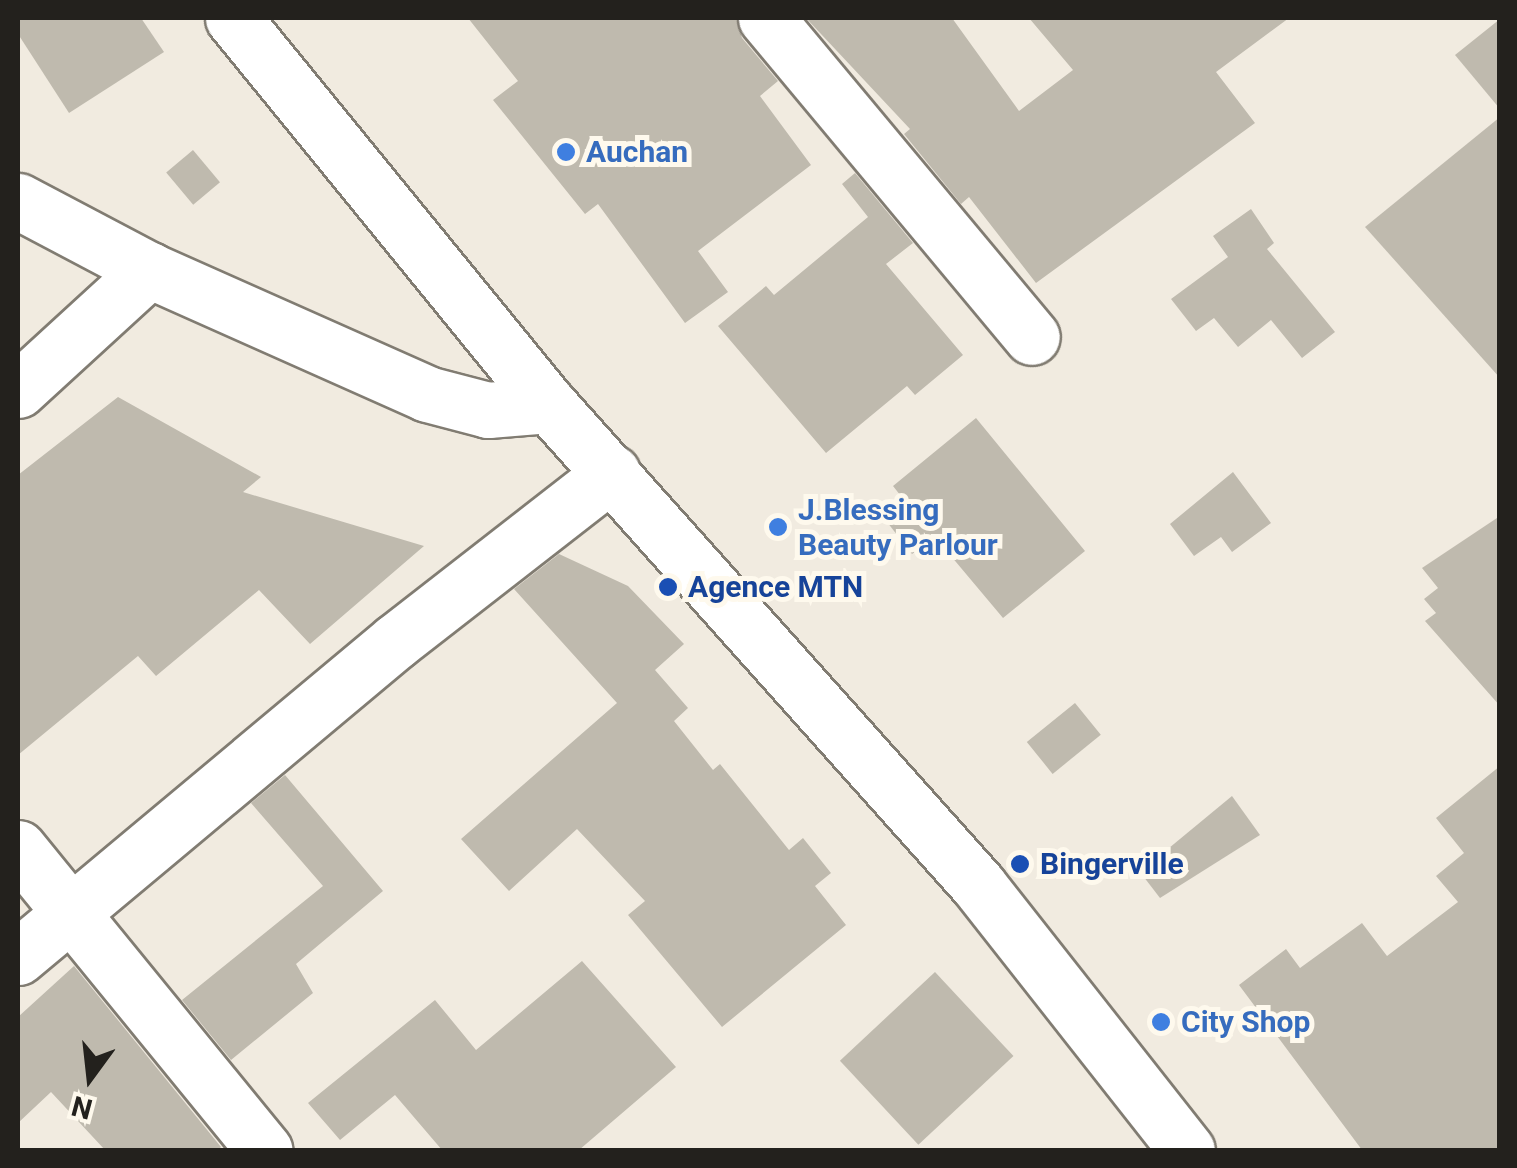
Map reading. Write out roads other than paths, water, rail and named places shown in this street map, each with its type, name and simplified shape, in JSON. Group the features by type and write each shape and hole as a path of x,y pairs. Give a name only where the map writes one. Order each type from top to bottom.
{"street":[{"path":"233,18 550,405 979,886 1187,1150"},
{"path":"766,18 1032,336"},
{"path":"18,201 149,270 427,394 488,410 550,405"},
{"path":"18,390 149,270"},
{"path":"18,957 450,597 612,472"},
{"path":"18,848 264,1150"}],"place":[{"name":"Auchan","path":"566,152"},
{"name":"J.Blessing Beauty Parlour","path":"778,527"},
{"name":"Agence MTN","path":"668,587"},
{"name":"Bingerville","path":"1020,864"},
{"name":"City Shop","path":"1161,1022"}]}
